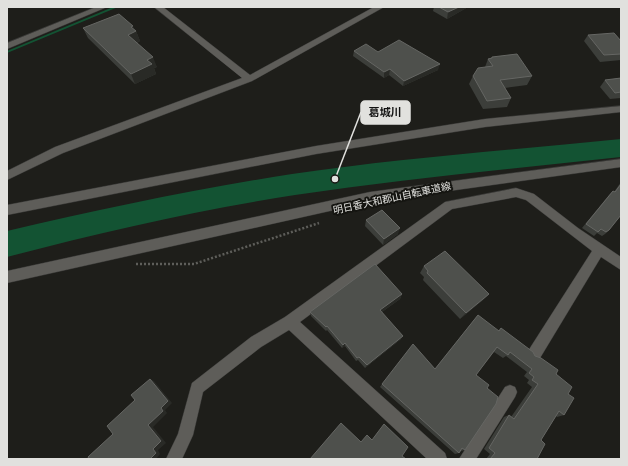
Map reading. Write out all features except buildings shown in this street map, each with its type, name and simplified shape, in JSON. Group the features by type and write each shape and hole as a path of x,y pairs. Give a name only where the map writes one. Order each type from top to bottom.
{"street":[{"path":"7,46 103,7"},
{"path":"158,7 249,79"},
{"path":"7,176 59,150 249,79 380,7"},
{"path":"7,210 316,150 484,123 621,109"},
{"path":"7,277 370,197 621,163"},
{"path":"174,459 185,436 197,388 256,342 290,322 449,205 516,192 530,197 621,264"},
{"path":"535,353 600,250"},
{"path":"290,322 438,459"},
{"path":"467,459 510,392"}],"path":[{"path":"131,264 194,264 320,223"}],"waterway":[{"path":"7,52 116,7"},
{"path":"7,244 88,224 253,191 406,170 621,148"}],"place":[{"name":"葛城川","path":"335,179"}]}
